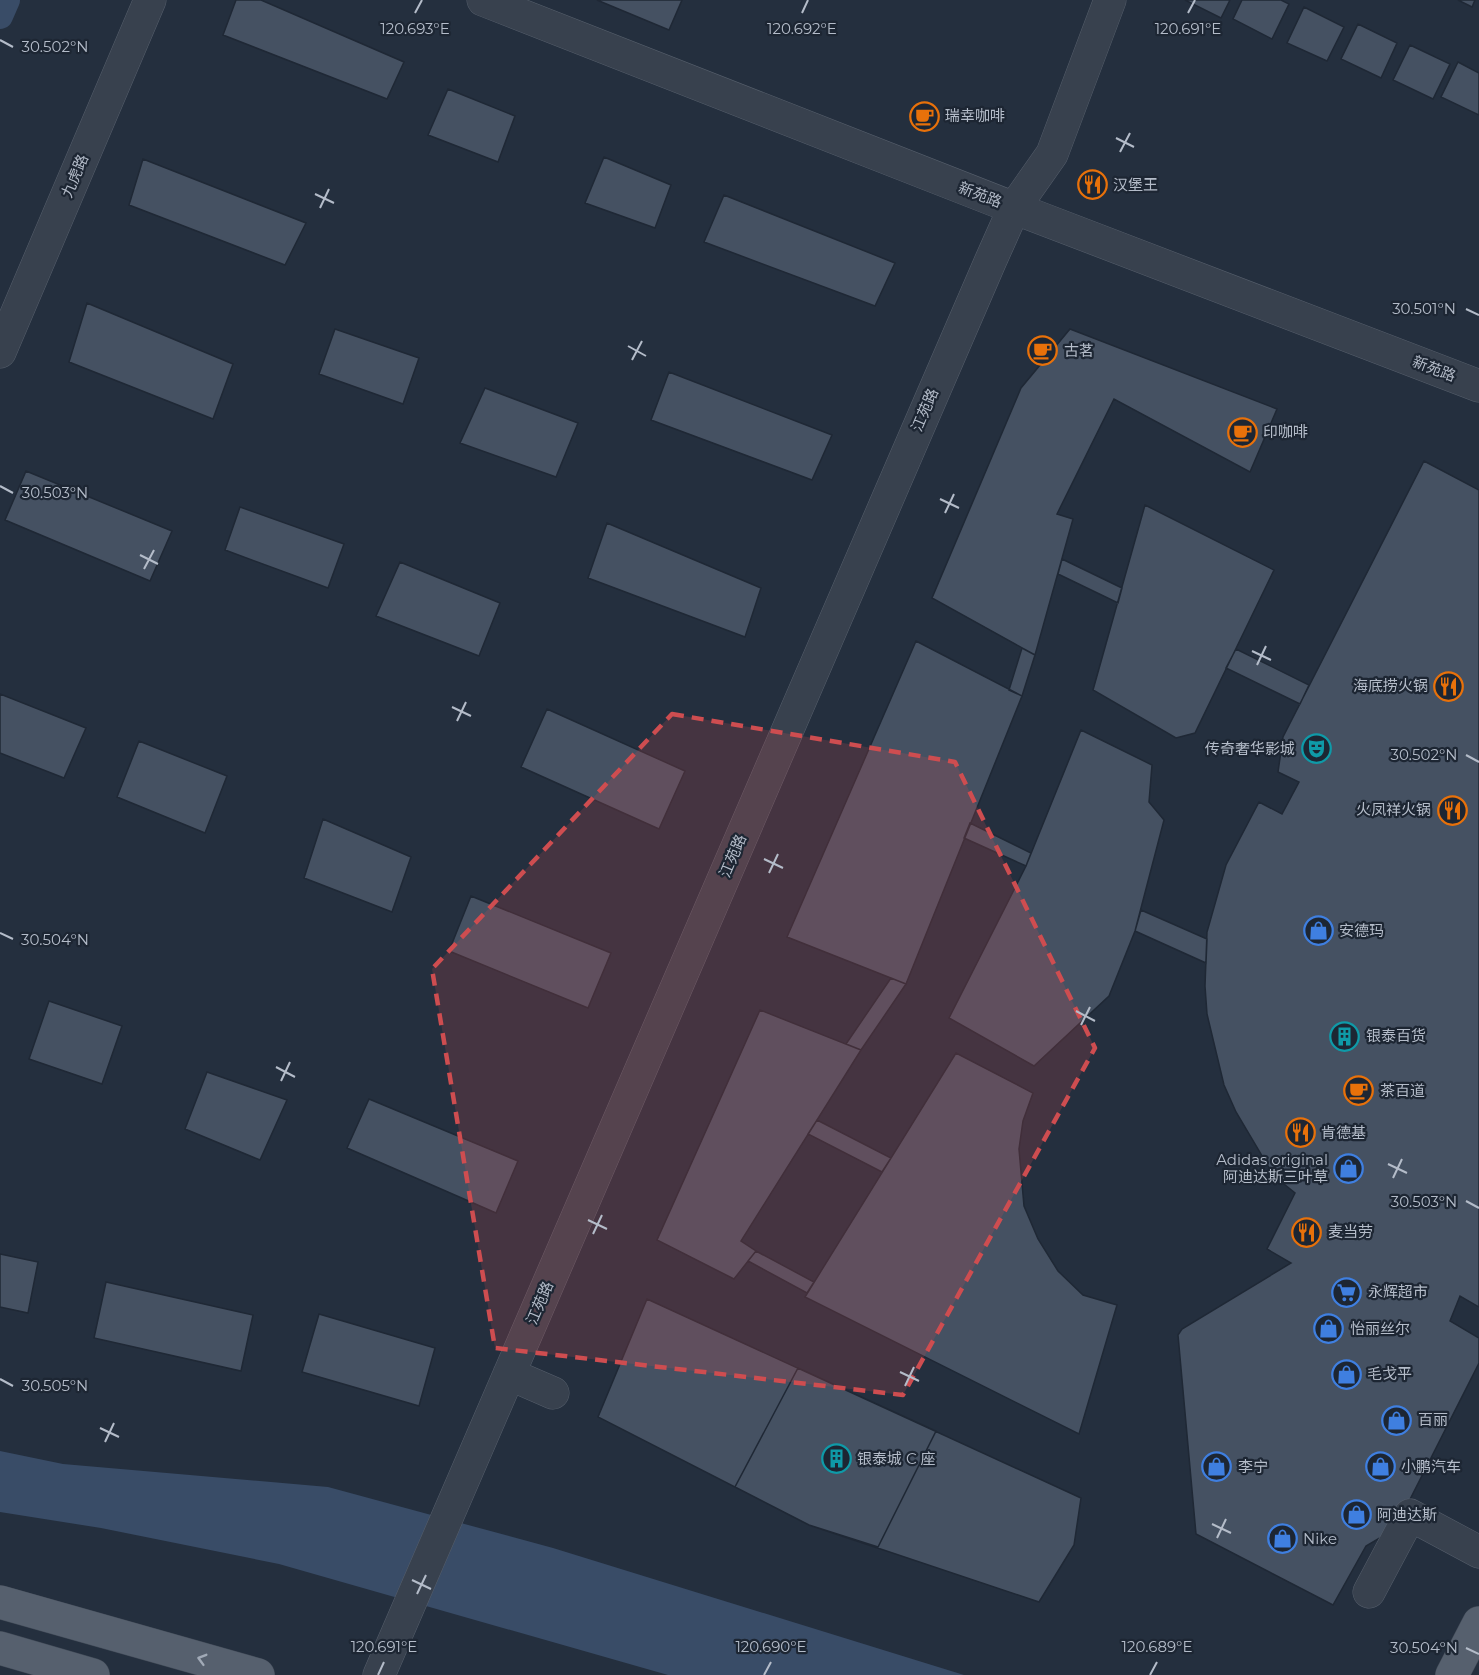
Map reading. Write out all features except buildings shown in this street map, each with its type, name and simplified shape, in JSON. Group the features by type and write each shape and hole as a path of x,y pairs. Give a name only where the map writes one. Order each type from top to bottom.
{"main road":[{"path":"0,1602 258,1675"},
{"path":"1452,1675 1479,1623"},
{"path":"0,1648 93,1675"}],"street":[{"name":"九虎路","path":"0,352 150,0"},
{"name":"新苑路","path":"483,0 1014,208 1479,386"},
{"name":"江苑路","path":"379,1675 1014,208 1052,154 1110,0"},
{"path":"509,1374 553,1393"},
{"path":"1369,1592 1410,1515 1479,1552"}],"highlighted area":[{"path":"672,714 955,762 1095,1048 903,1395 495,1348 432,969"}],"water":[{"path":"0,1451 63,1464 328,1487 553,1548 964,1675 668,1675 279,1564 101,1528 0,1512"}],"waterway":[{"path":"0,16 7,0"}],"place":[{"name":"瑞幸咖啡","path":"924,116"},
{"name":"汉堡王","path":"1092,185"},
{"name":"古茗","path":"1043,351"},
{"name":"印咖啡","path":"1242,432"},
{"name":"海底捞火锅","path":"1449,686"},
{"name":"传奇奢华影城","path":"1316,749"},
{"name":"火凤祥火锅","path":"1452,810"},
{"name":"安德玛","path":"1318,931"},
{"name":"银泰百货","path":"1345,1036"},
{"name":"茶百道","path":"1359,1091"},
{"name":"肯德基","path":"1300,1133"},
{"name":"Adidas original 阿迪达斯三叶草","path":"1349,1169"},
{"name":"麦当劳","path":"1307,1232"},
{"name":"永辉超市","path":"1347,1292"},
{"name":"怡丽丝尔","path":"1329,1329"},
{"name":"毛戈平","path":"1346,1374"},
{"name":"百丽","path":"1397,1420"},
{"name":"银泰城 C 座","path":"836,1459"},
{"name":"李宁","path":"1217,1467"},
{"name":"小鹏汽车","path":"1380,1467"},
{"name":"阿迪达斯","path":"1356,1515"},
{"name":"Nike","path":"1282,1539"}]}
